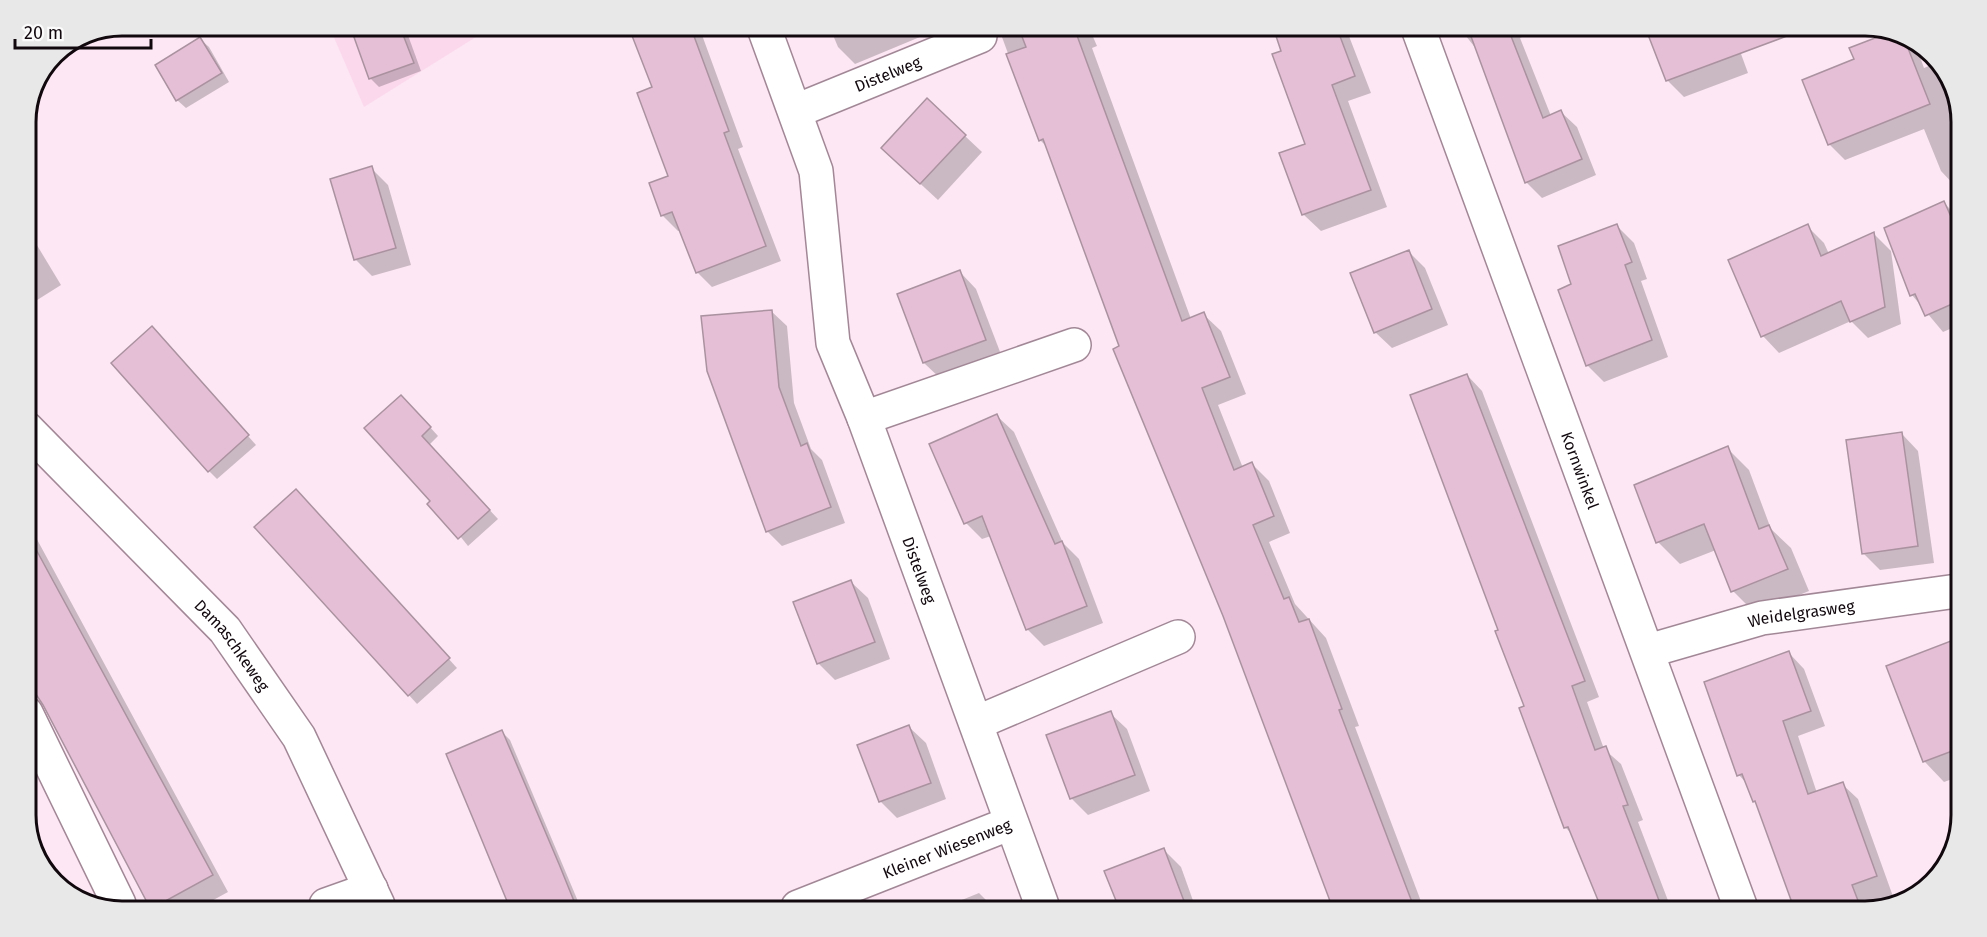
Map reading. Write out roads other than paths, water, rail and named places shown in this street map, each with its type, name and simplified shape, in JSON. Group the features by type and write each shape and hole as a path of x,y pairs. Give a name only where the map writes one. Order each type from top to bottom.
{"street":[{"name":"Distelweg","path":"767,36 816,171 833,344 864,418 1011,823"},
{"name":"Distelweg","path":"796,111 980,36"},
{"name":"Kornwinkel","path":"1421,36 1738,901"},
{"path":"864,418 1074,345"},
{"name":"Damaschkeweg","path":"36,438 225,630 299,737 375,897"},
{"name":"Weidelgrasweg","path":"1648,651 1761,618 1951,592"},
{"path":"976,723 1178,637"},
{"path":"36,734 117,900"},
{"name":"Kleiner Wiesenweg","path":"813,901 1011,823 1040,901"},
{"path":"350,901 375,897"}]}
